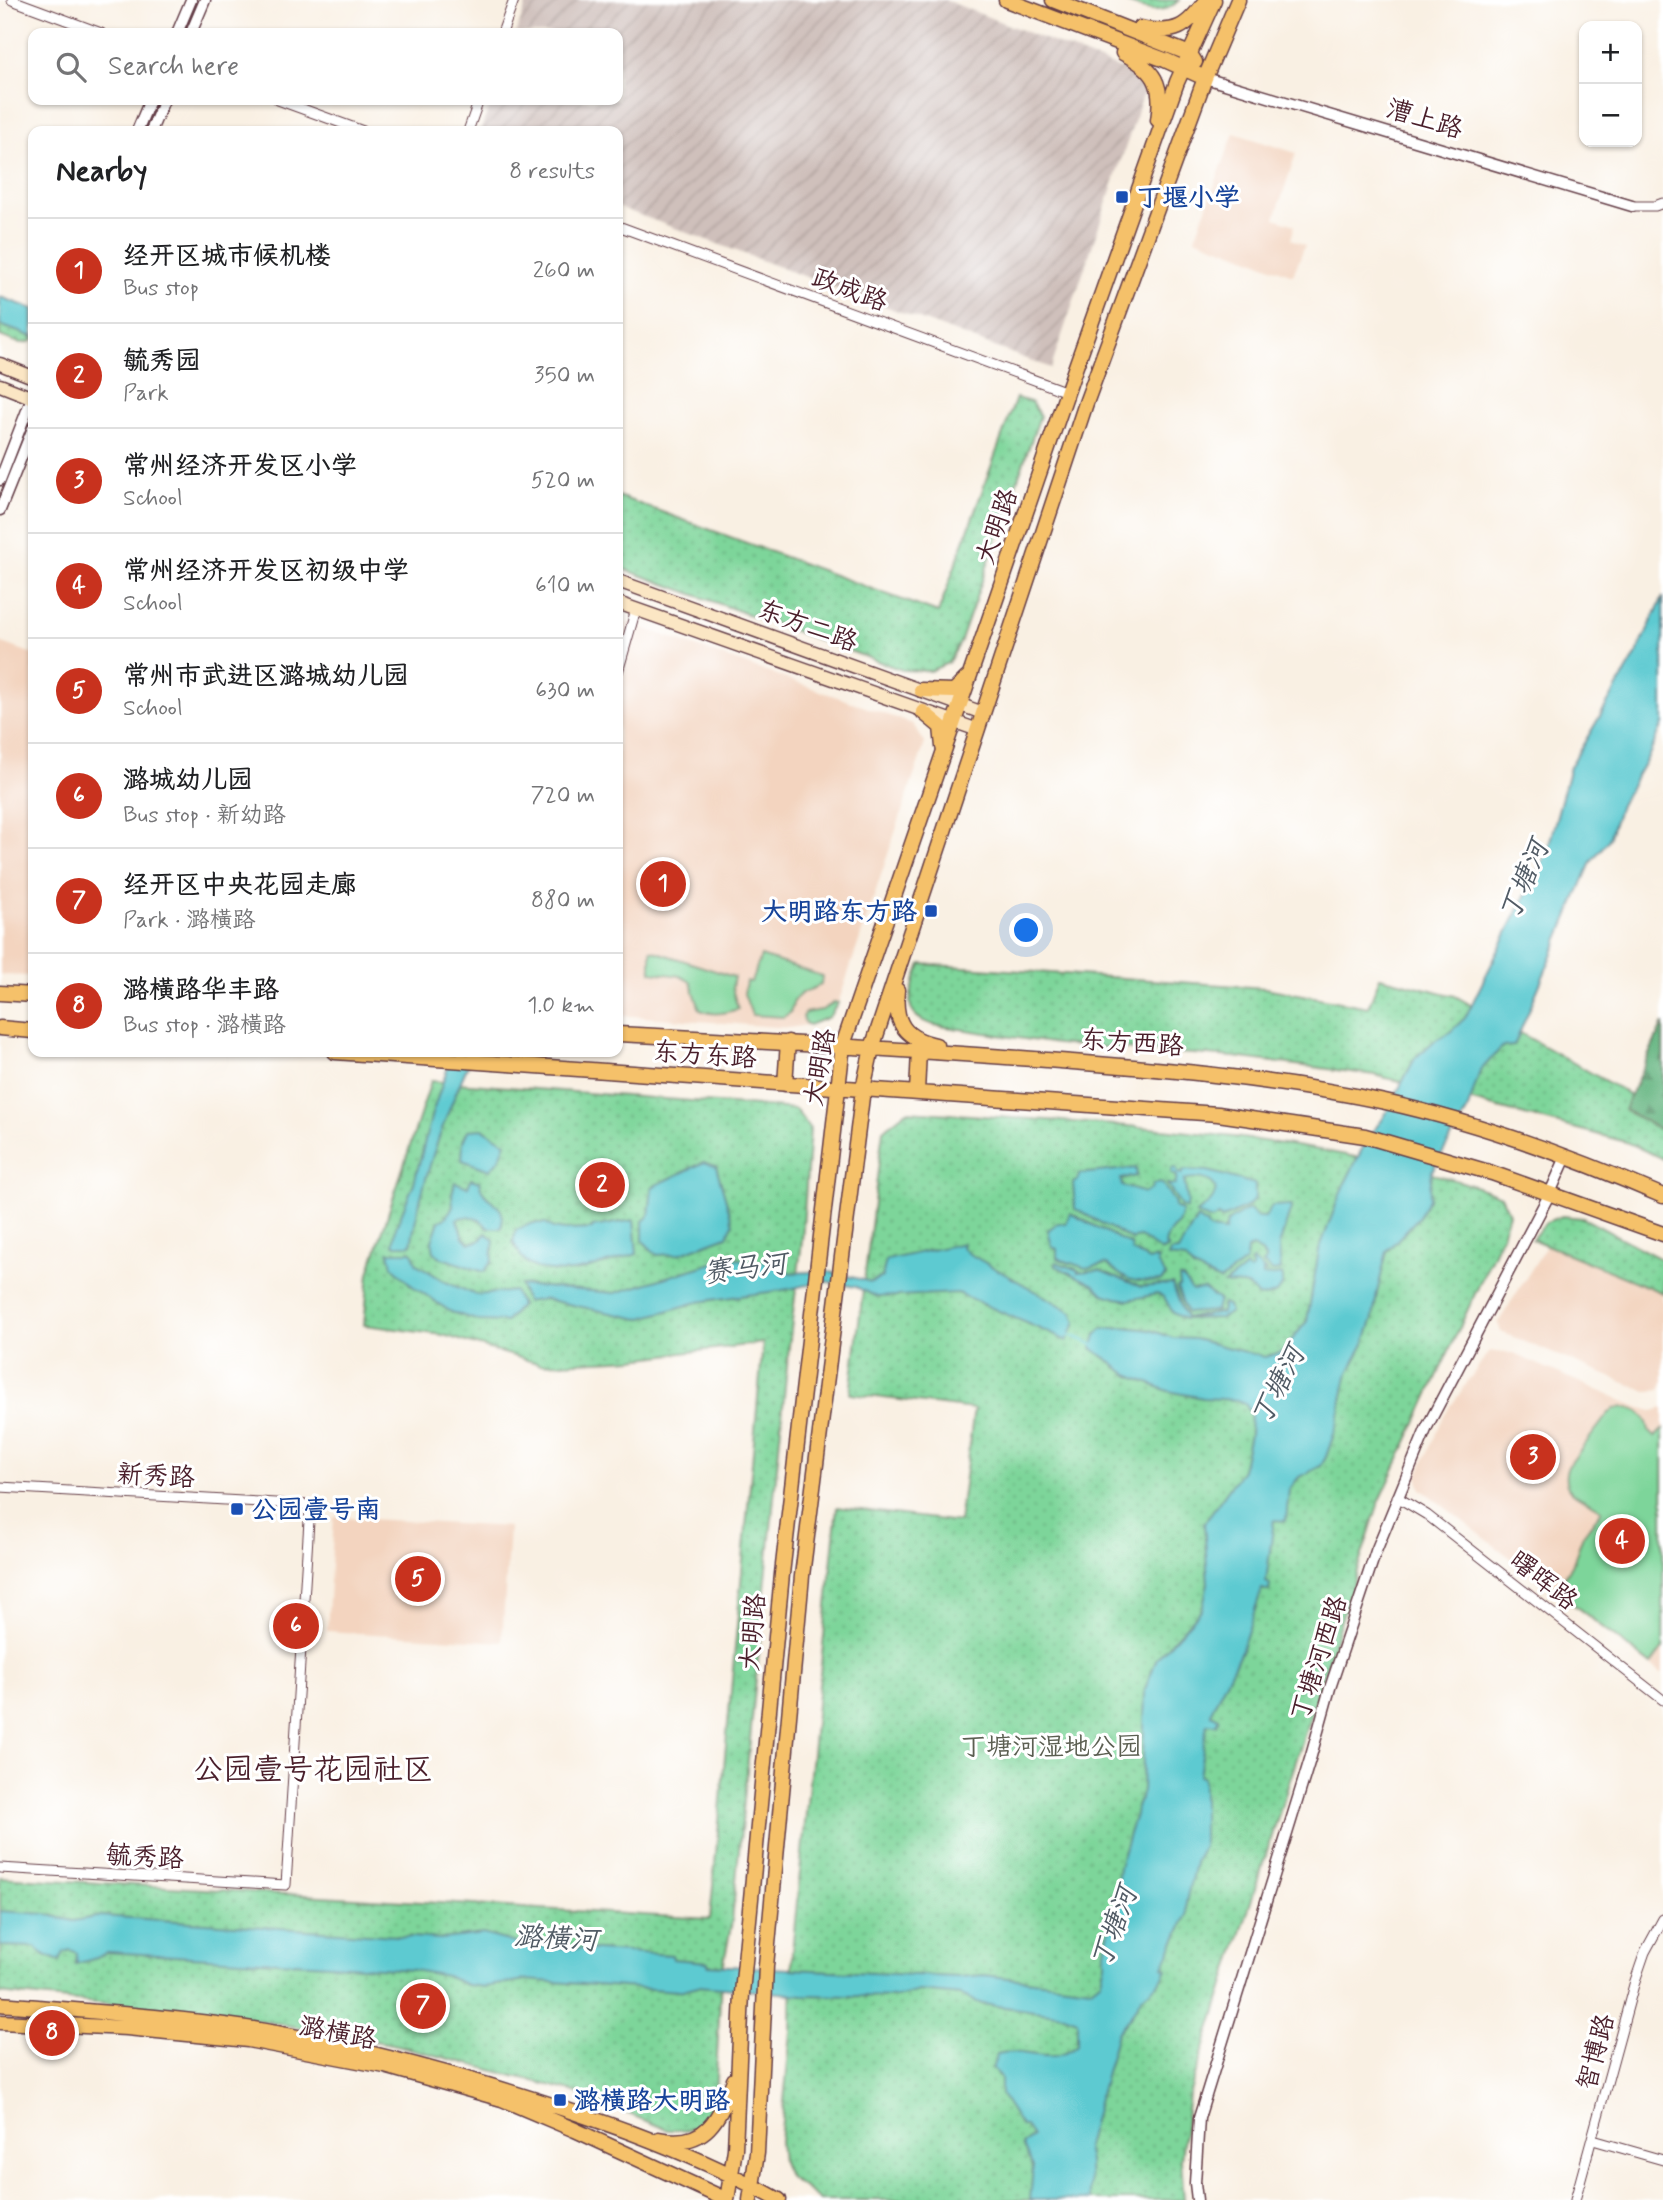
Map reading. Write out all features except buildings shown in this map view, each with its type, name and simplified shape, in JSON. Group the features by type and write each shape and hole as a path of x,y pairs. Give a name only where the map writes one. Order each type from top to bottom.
{"main road":[{"path":"1006,0 1062,22 1186,61"},
{"path":"1053,0 1108,22 1186,61 1205,78"},
{"path":"1108,22 1153,31 1175,29 1193,19 1206,0"},
{"name":"大明路","path":"727,2200 734,2149 745,1964 782,1574 843,1045 1151,155 1186,61 1214,0"},
{"name":"大明路","path":"751,2192 757,2152 766,1966 803,1576 863,1089 872,1048 1086,403 1205,78 1238,0"},
{"path":"1062,22 1144,64 1154,76 1159,91 1159,110 1151,155"},
{"path":"0,364 28,375"},
{"path":"0,385 28,395"},
{"name":"东方二路","path":"623,583 983,713"},
{"name":"东方二路","path":"623,605 978,730"},
{"path":"921,690 954,691 972,671"},
{"path":"923,712 941,727 944,736 942,756"},
{"path":"900,963 895,1006 900,1024 917,1041 982,1055"},
{"path":"0,993 28,995"},
{"path":"0,1028 28,1031"},
{"name":"东方东路","path":"623,1034 872,1048"},
{"path":"785,1084 788,1042"},
{"name":"东方西路","path":"872,1048 1193,1071 1287,1083 1386,1103 1464,1123 1566,1157"},
{"path":"917,1093 919,1051"},
{"name":"东方东路","path":"408,1057 863,1089"},
{"path":"863,1089 1218,1114 1365,1136 1550,1193 1663,1234"},
{"path":"1566,1157 1663,1196"},
{"name":"潞横路","path":"0,2004 253,2029 388,2056 557,2105 636,2134 730,2176 751,2192 779,2200"},
{"name":"潞横路","path":"0,2022 127,2028 248,2040 386,2066 502,2099 727,2200"},
{"path":"636,2134 672,2141 697,2137 712,2126 722,2110 739,2069"}],"street":[{"path":"12,0 88,28"},
{"path":"179,28 191,0"},
{"path":"193,28 205,0"},
{"path":"504,28 514,0"},
{"name":"漕上路","path":"1205,78 1632,206"},
{"path":"139,126 148,105"},
{"path":"153,126 162,105"},
{"path":"292,105 349,126"},
{"path":"470,126 477,105"},
{"path":"1632,206 1655,206 1663,203"},
{"name":"政成路","path":"623,228 1068,391"},
{"path":"0,480 28,410"},
{"path":"0,510 28,440"},
{"path":"623,654 636,609"},
{"name":"丁塘河西路","path":"1197,2200 1195,2183 1199,2118 1330,1688 1397,1497 1427,1427 1550,1193 1566,1157"},
{"name":"新秀路","path":"0,1487 310,1505 286,1885"},
{"name":"曙晖路","path":"1397,1497 1427,1515 1663,1700"},
{"name":"毓秀路","path":"0,1868 286,1885"},
{"name":"智博路","path":"1575,2200 1635,1981 1645,1952 1663,1919"},
{"path":"1593,2140 1663,2160"}],"shaded area":[{"path":"528,0 945,0 1136,75 1143,82 1144,92 1051,368 623,209 623,126 482,126 490,105 623,105 623,28 518,28"},
{"path":"1234,133 1296,153 1275,218 1295,225 1291,239 1305,245 1293,275 1195,238"},
{"path":"623,621 913,724 925,743 839,1001 829,1017 809,1025 789,1028 623,1015"},
{"path":"0,642 28,652 28,976 0,975"},
{"path":"1546,1246 1663,1293 1663,1383 1660,1390 1647,1392 1501,1332 1498,1323"},
{"path":"1489,1351 1514,1354 1637,1407 1653,1411 1663,1408 1663,1675 1421,1489 1417,1477 1444,1416"},
{"path":"334,1517 509,1527 502,1642 327,1631"}],"green space":[{"path":"1120,0 1179,0 1165,9 1151,10"},
{"path":"0,325 28,335 28,342 21,343 0,336"},
{"path":"1016,398 1031,402 1040,416 960,643 948,663 930,671 902,670 623,569 623,498 938,613"},
{"path":"651,950 734,977 732,988 738,1009 724,1013 700,1010 691,982 680,976 651,972"},
{"path":"761,956 822,976 821,985 802,993 794,1000 790,1013 783,1017 752,1015 744,994 746,981 751,982"},
{"path":"921,964 1265,988 1368,1007 1380,977 1455,996 1630,1095 1624,1110 1663,1131 1663,1159 1626,1142 1375,1075 1234,1057 1057,1044 934,1025 922,1021 911,1008 911,993"},
{"path":"835,1002 838,1003 829,1017 809,1025 805,1023 805,1013 822,1010"},
{"path":"1663,1023 1663,1131 1624,1110"},
{"path":"431,1081 795,1109 810,1129 802,1241 789,1346 732,1921 721,1978 715,2097 710,2116 700,2126 685,2130 668,2130 575,2092 397,2045 252,2019 0,1993 0,1877 710,1919 763,1343 633,1359 540,1364 443,1335 364,1325 369,1273"},
{"name":"丁塘河湿地公园","path":"907,1111 1203,1133 1320,1150 1425,1172 1471,1185 1501,1196 1509,1213 1502,1235 1378,1505 1189,2095 1181,2159 1184,2200 820,2200 788,2176 782,2162 780,2141 791,2031 792,1951 837,1507 959,1522 974,1409 850,1394 883,1130"},
{"path":"1562,1216 1583,1218 1663,1260 1663,1293 1532,1239 1546,1222"},
{"path":"1623,1407 1634,1409 1641,1414 1655,1437 1663,1429 1663,1648 1651,1665 1555,1590 1572,1566 1583,1535 1602,1510 1570,1491 1566,1478 1567,1468 1608,1414"}],"water":[{"path":"0,297 28,307 28,335 0,325"},
{"name":"丁塘河","path":"1663,597 1663,724 1649,755 1620,805 1609,839 1591,862 1514,1046 1502,1047 1480,1071 1467,1111 1432,1171 1429,1199 1418,1218 1387,1251 1373,1318 1364,1344 1347,1376 1337,1425 1326,1457 1321,1466 1299,1477 1289,1490 1286,1521 1274,1520 1266,1582 1270,1584 1269,1591 1262,1589 1241,1651 1213,1707 1211,1714 1219,1718 1216,1725 1207,1724 1199,1776 1203,1777 1203,1847 1196,1859 1186,1902 1187,1915 1163,1967 1167,1969 1162,1979 1141,1998 1117,2033 1086,2146 1090,2200 1030,2200 1033,2167 1022,2145 1032,2136 1025,2126 1021,2126 1001,2095 1001,2078 992,2069 997,2054 1007,2052 1057,2055 1077,2045 1077,2020 1064,2015 982,2004 961,1995 919,1991 897,1997 803,1995 698,1986 679,1991 525,1980 484,1987 466,1985 446,1976 413,1970 107,1952 76,1964 77,1953 70,1950 64,1952 60,1961 46,1956 35,1947 0,1946 0,1911 46,1914 73,1921 102,1916 441,1939 483,1934 523,1945 672,1955 673,1959 708,1962 708,1965 958,1977 984,1975 1091,1988 1101,1980 1119,1867 1142,1791 1145,1689 1157,1658 1202,1609 1208,1584 1204,1523 1242,1470 1251,1415 1246,1405 1237,1400 1203,1398 1168,1391 1128,1375 1092,1348 1096,1335 1102,1329 1124,1327 1151,1330 1173,1338 1195,1339 1264,1357 1282,1352 1307,1321 1319,1250 1342,1189 1368,1137 1383,1119 1415,1058 1465,1018 1547,852 1570,767 1636,655"},
{"path":"451,1057 472,1057 436,1146 421,1195 411,1245 393,1245 396,1227 414,1183 432,1114"},
{"path":"483,1129 506,1143 499,1160 490,1170 462,1160 463,1141 468,1130"},
{"path":"704,1162 716,1166 733,1224 727,1236 679,1254 657,1255 643,1241 643,1221 649,1216 652,1187"},
{"path":"1136,1168 1137,1176 1121,1179 1122,1186 1145,1193 1153,1184 1162,1183 1175,1203 1174,1207 1182,1211 1178,1224 1166,1239 1165,1245 1168,1248 1161,1251 1140,1237 1132,1240 1075,1209 1073,1183 1078,1180 1079,1174"},
{"path":"1172,1168 1182,1174 1184,1170 1208,1171 1255,1184 1255,1199 1248,1206 1222,1219 1218,1216 1212,1220 1196,1214 1211,1200 1215,1192 1212,1183 1201,1179 1184,1180 1188,1202 1186,1209 1181,1206 1167,1184 1175,1185 1177,1176 1171,1173"},
{"path":"471,1179 480,1182 485,1195 499,1207 503,1219 501,1228 487,1228 474,1218 457,1219 463,1237 470,1243 479,1241 486,1233 494,1240 492,1261 484,1272 442,1258 434,1252 432,1241 439,1221 444,1219 453,1207 455,1182 468,1187"},
{"path":"1292,1205 1279,1246 1281,1270 1272,1271 1263,1264 1266,1260 1261,1252 1252,1247 1247,1249 1246,1261 1220,1281 1193,1268 1185,1259 1168,1257 1170,1252 1178,1251 1197,1218 1209,1229 1225,1231 1227,1222 1246,1210 1251,1210 1256,1217 1265,1217 1272,1206"},
{"path":"1070,1213 1131,1245 1132,1251 1149,1260 1159,1260 1157,1263 1166,1276 1161,1281 1137,1281 1119,1274 1107,1264 1085,1268 1057,1258 1057,1249 1052,1247 1048,1230 1058,1223 1066,1223"},
{"path":"634,1220 637,1254 586,1269 559,1272 534,1267 524,1260 513,1242 516,1230 532,1223 546,1223 553,1228 565,1230 592,1229"},
{"path":"963,1243 962,1247 968,1253 1072,1312 1076,1322 1067,1341 958,1293 877,1297 856,1287 823,1281 790,1289 698,1302 639,1319 544,1299 526,1302 520,1285 615,1293 729,1258 780,1264 790,1273 827,1271 871,1282 882,1277 886,1260"},
{"path":"389,1252 412,1252 417,1264 446,1282 476,1295 514,1291 521,1305 506,1322 479,1321 451,1312 411,1285 392,1266"},
{"path":"1253,1260 1266,1272 1263,1272 1263,1276 1282,1274 1282,1285 1273,1295 1257,1296 1247,1286 1224,1284 1246,1267 1249,1270 1253,1268"},
{"path":"1056,1262 1078,1272 1099,1270 1141,1287 1172,1284 1186,1318 1221,1313 1223,1303 1228,1305 1230,1312 1221,1318 1184,1319 1173,1313 1164,1297 1157,1294 1128,1300 1103,1294 1094,1285 1056,1266"},
{"path":"1179,1278 1183,1278 1192,1291 1204,1289 1219,1300 1216,1311 1187,1313 1177,1288 1180,1286"}],"waterway":[{"name":"赛马河","path":"1068,1334 1094,1345"}],"place":[{"name":"丁堰小学","path":"1122,197"},
{"name":"经开区城市候机楼","path":"663,884"},
{"name":"大明路东方路","path":"931,911"},
{"name":"毓秀园","path":"602,1185"},
{"name":"常州经济开发区小学","path":"1533,1457"},
{"name":"公园壹号南","path":"237,1509"},
{"name":"常州经济开发区初级中学","path":"1622,1541"},
{"name":"常州市武进区潞城幼儿园","path":"418,1579"},
{"name":"潞城幼儿园","path":"296,1626"},
{"name":"经开区中央花园走廊","path":"423,2006"},
{"name":"潞横路华丰路","path":"52,2033"},
{"name":"潞横路大明路","path":"560,2100"}],"district":[{"name":"公园壹号花园社区","path":"313,1769"}],"water label":[{"name":"潞横河","path":"556,1937"}]}
